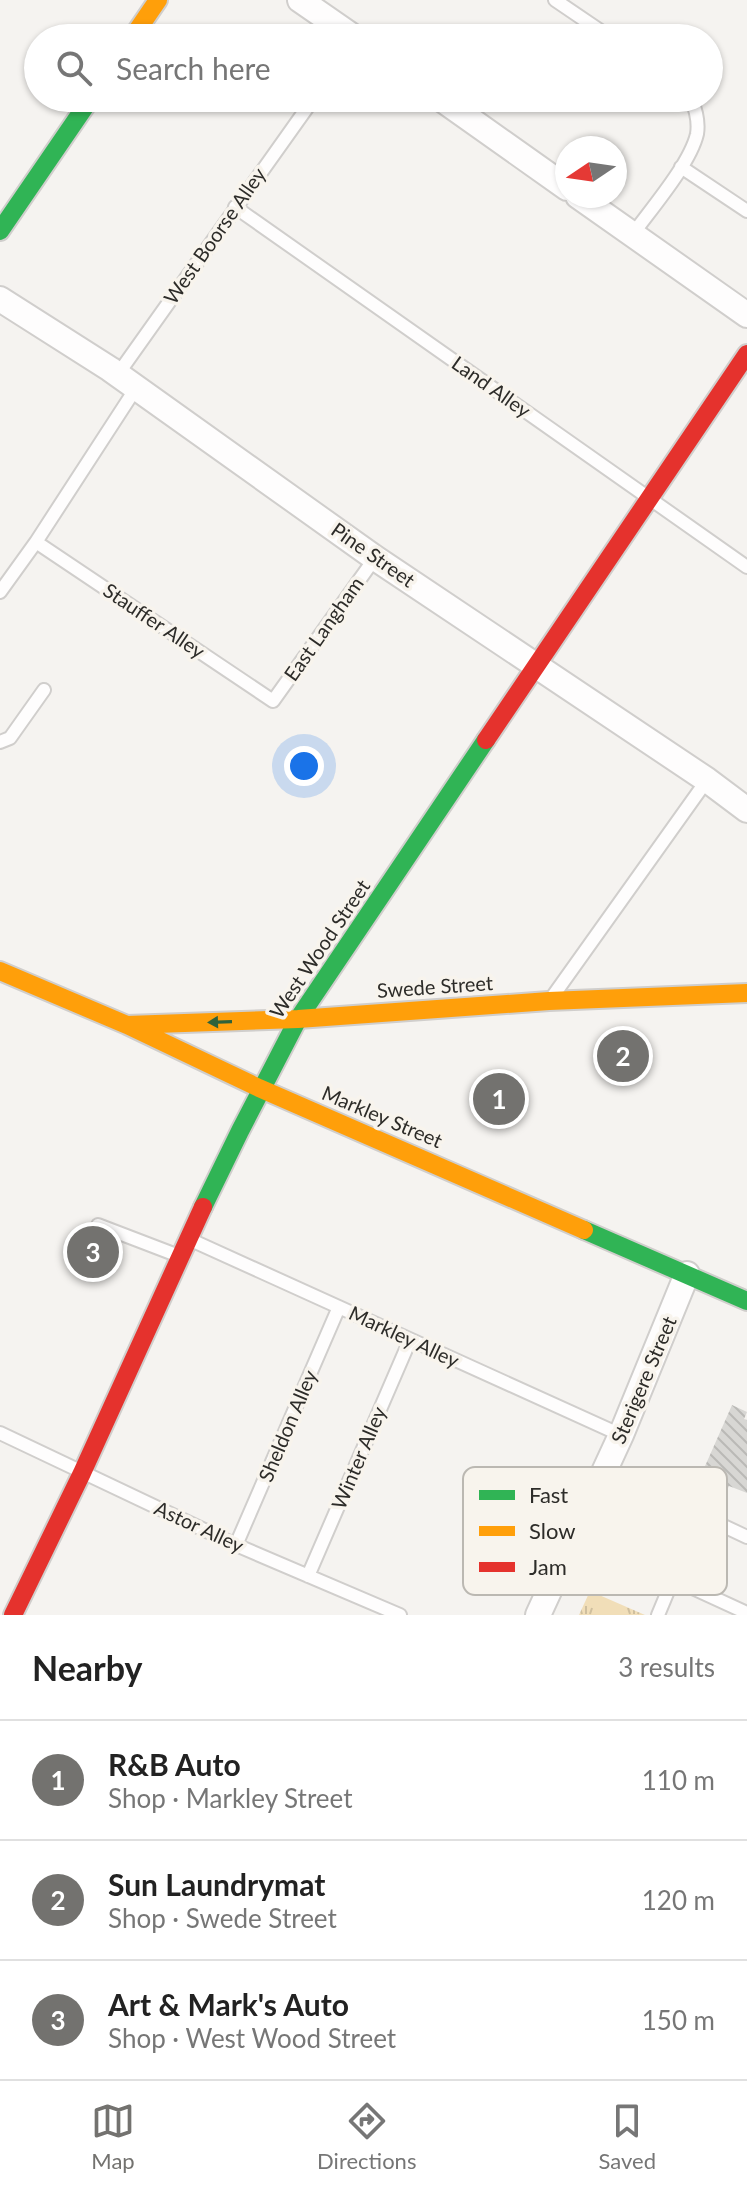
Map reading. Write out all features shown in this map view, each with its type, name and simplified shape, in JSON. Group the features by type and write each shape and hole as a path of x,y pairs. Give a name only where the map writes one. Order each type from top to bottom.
{"main road":[{"path":"142,24 158,0"},
{"path":"0,231 81,112"},
{"name":"West Wood Street","path":"12,1615 82,1472 187,1238 259,1088 298,1019 747,354"},
{"name":"Markley Street","path":"0,971 747,1301"},
{"name":"Swede Street","path":"127,1025 298,1019 549,1001 747,993"}],"street":[{"path":"300,0 335,24"},
{"path":"460,112 555,179"},
{"path":"595,208 747,315"},
{"name":"Pine Street","path":"0,299 127,381 375,558 707,780 747,810"},
{"name":"Sterigere Street","path":"606,1467 687,1274"},
{"name":"Sterigere Street","path":"538,1615 547,1595"},
{"path":"0,1611 12,1615"}],"lane":[{"path":"555,0 590,24"},
{"name":"West Boorse Alley","path":"0,592 36,542 127,381 235,207 304,112"},
{"path":"633,234 691,151 697,133 697,112"},
{"path":"681,167 747,211"},
{"name":"Land Alley","path":"235,207 747,567"},
{"name":"Stauffer Alley","path":"36,542 273,701"},
{"name":"East Langham","path":"273,701 375,558"},
{"path":"0,742 10,738 44,690"},
{"path":"549,1001 707,780"},
{"path":"98,1225 179,1256"},
{"name":"Markley Alley","path":"187,1238 621,1435"},
{"name":"Sheldon Alley","path":"236,1545 339,1307"},
{"name":"Winter Alley","path":"308,1576 410,1340"},
{"name":"Astor Alley","path":"0,1433 236,1545 400,1615"},
{"path":"727,1528 747,1537"},
{"path":"658,1615 666,1595"},
{"path":"708,1595 747,1613"}],"green space":[{"path":"588,1595 599,1595 645,1615 579,1615"}],"building":[{"path":"732,1405 747,1412 744,1419 747,1420 747,1493 729,1486 727,1490 727,1467 705,1467"}],"traffic: fast":[{"path":"0,231 81,112"},
{"path":"203,1207 298,1019 486,740"},
{"path":"584,1230 747,1301"}],"traffic: slow":[{"path":"142,24 158,0"},
{"path":"0,971 584,1230"},
{"path":"127,1025 298,1019 549,1001 747,993"}],"traffic: jam":[{"path":"486,740 747,354"},
{"path":"13,1615 82,1473 203,1207"}],"place":[{"name":"Sun Laundrymat","path":"623,1056"},
{"name":"R&B Auto","path":"499,1099"},
{"name":"Art & Mark's Auto","path":"93,1252"}]}
